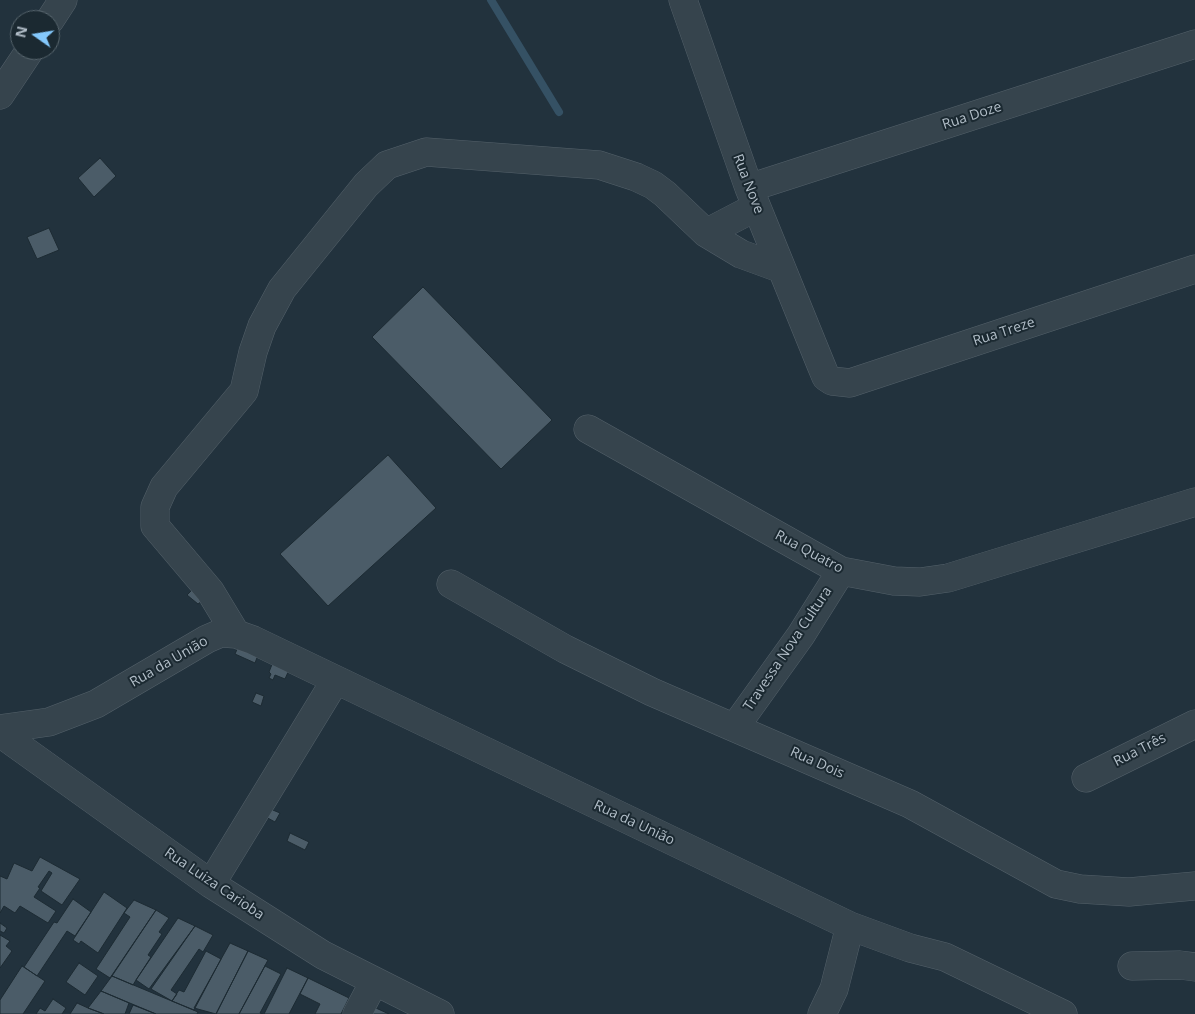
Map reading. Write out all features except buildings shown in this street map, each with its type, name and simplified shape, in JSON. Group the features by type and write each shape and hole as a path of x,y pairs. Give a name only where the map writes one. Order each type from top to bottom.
{"street":[{"name":"Rua Nove","path":"683,0 752,198 820,365"},
{"name":"Rua Doze","path":"706,233 752,198 1195,44"},
{"path":"0,95 23,60"},
{"path":"236,634 210,591 155,526 155,507 164,486 244,391 252,352 262,326 282,289 366,184 387,165 426,152 599,165 653,185 706,233 741,254 782,269"},
{"name":"Rua Treze","path":"820,365 826,377 832,381 850,384 1195,269"},
{"name":"Rua Quatro","path":"588,429 841,571 894,581 920,582 948,578 1195,502"},
{"name":"Travessa Nova Cultura","path":"735,727 801,635 841,571"},
{"name":"Rua Dois","path":"450,584 565,649 652,692 910,804 1056,884 1080,890 1129,892 1195,886"},
{"name":"Rua da União","path":"0,729 49,722 96,704 207,639 221,633 236,634 253,640 850,926 945,957 1063,1014"},
{"path":"211,884 335,680"},
{"name":"Rua Três","path":"1086,778 1195,724"},
{"name":"Rua Luiza Carioba","path":"0,733 211,884 323,955 440,1014"},
{"path":"822,1014 834,989 850,926"},
{"path":"1132,966 1195,967"},
{"path":"357,1014 374,982"}],"waterway":[{"path":"491,0 559,112"}]}
